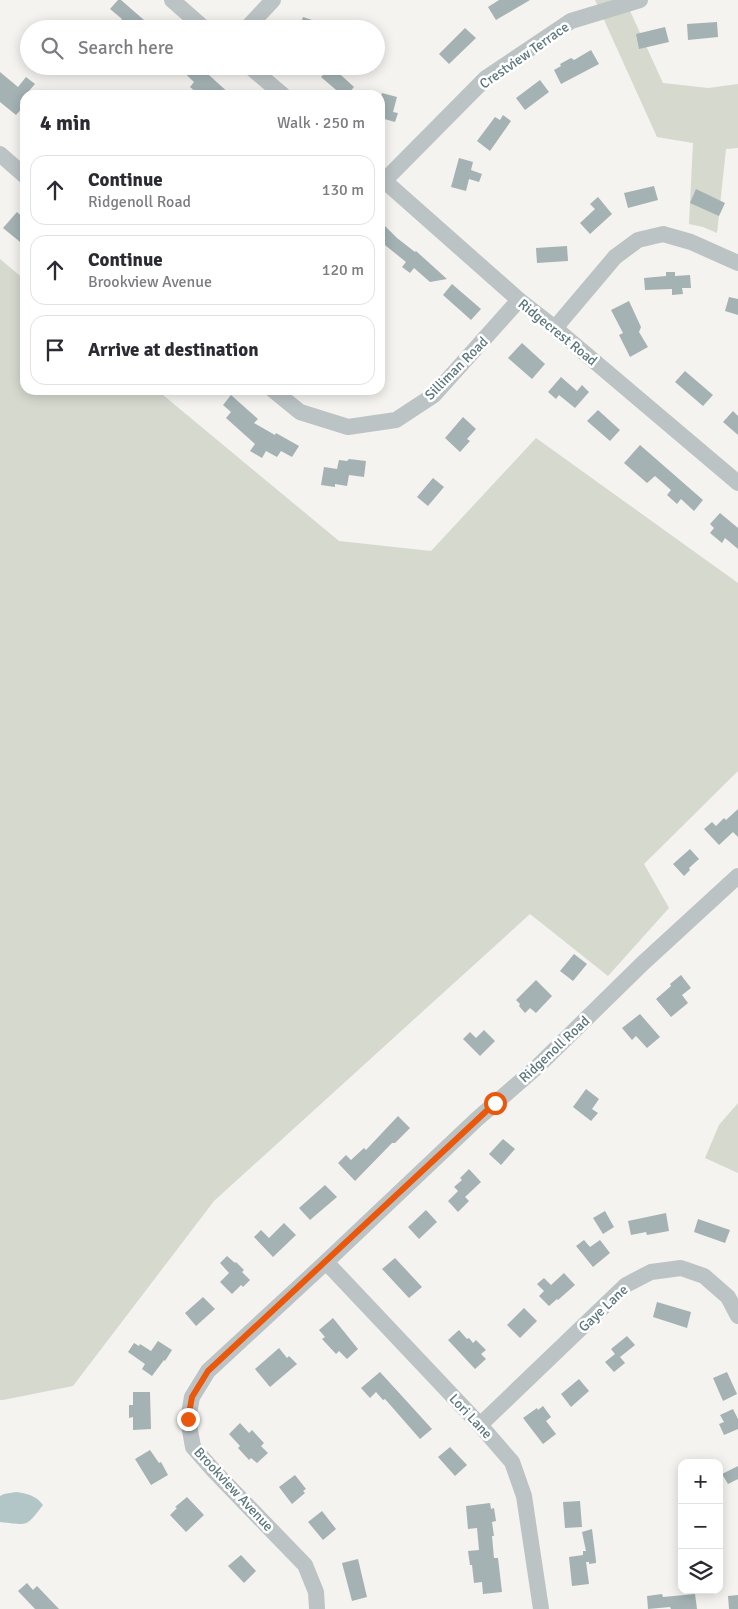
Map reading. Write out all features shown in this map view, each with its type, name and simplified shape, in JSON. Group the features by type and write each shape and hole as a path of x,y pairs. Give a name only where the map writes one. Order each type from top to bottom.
{"street":[{"path":"172,0 195,20"},
{"path":"254,20 273,0"},
{"name":"Crestview Terrace","path":"385,176 486,78 571,22 640,0"},
{"path":"260,75 277,90"},
{"path":"0,154 20,172"},
{"name":"Ridgecrest Road","path":"385,182 520,300 738,483"},
{"path":"555,328 615,257 638,240 663,234 691,242 738,263"},
{"name":"Silliman Road","path":"279,395 300,412 348,427 396,420 434,395 520,300"},
{"name":"Ridgenoll Road","path":"326,1262 477,1119 537,1067 642,964 738,876"},
{"name":"Lori Lane","path":"326,1262 480,1425 512,1462 524,1496 541,1609"},
{"name":"Brookview Avenue","path":"317,1609 316,1592 306,1565 214,1471 193,1446 188,1419 192,1397 208,1371 326,1262"},
{"name":"Gaye Lane","path":"480,1425 626,1285 651,1272 681,1268 704,1276 728,1297 738,1316"}],"shaded area":[{"path":"595,0 625,0 663,83 708,88 738,84 738,148 726,149 717,233 689,224 693,143 657,137"},
{"path":"0,259 20,276 20,395 163,395 339,541 431,551 536,438 738,583 738,771 644,864 669,908 608,976 530,914 214,1201 73,1386 0,1400"},
{"path":"738,1103 738,1173 705,1158 719,1125"},
{"path":"16,1492 38,1499 43,1505 33,1518 26,1523 0,1522 0,1496"}],"building":[{"path":"118,0 121,0 144,20 121,20 110,9"},
{"path":"499,0 530,0 496,20 488,7"},
{"path":"717,22 718,37 688,40 687,24"},
{"path":"665,27 669,42 639,49 636,34"},
{"path":"465,28 476,38 449,64 439,54"},
{"path":"591,50 599,64 561,84 554,70 571,58 574,60"},
{"path":"0,72 18,87 26,77 35,84 30,90 20,90 20,111 16,115 0,102"},
{"path":"187,75 209,75 225,90 193,90 190,87 194,82"},
{"path":"323,75 341,75 354,87 351,90 336,90 321,77"},
{"path":"540,80 549,92 525,110 516,98"},
{"path":"385,94 397,97 393,112 398,113 395,122 385,119"},
{"path":"503,115 511,121 490,151 477,141 495,117 500,120"},
{"path":"459,158 473,162 471,170 482,174 479,182 469,179 466,191 451,187"},
{"path":"654,186 658,200 628,208 624,193"},
{"path":"696,189 725,203 719,216 690,203"},
{"path":"598,197 612,214 590,234 580,223 595,209 590,204"},
{"path":"17,212 20,215 20,242 3,228"},
{"path":"385,226 447,279 430,282 414,268 410,273 402,267 406,262 385,245"},
{"path":"567,246 568,261 537,263 536,248"},
{"path":"666,272 675,272 675,276 690,275 691,288 682,288 683,294 672,295 672,289 645,290 644,278 666,276"},
{"path":"452,284 481,309 471,320 443,295"},
{"path":"729,297 738,299 738,315 725,311"},
{"path":"629,301 641,327 639,332 648,347 630,357 619,335 623,333 611,310"},
{"path":"522,343 545,364 532,379 508,358"},
{"path":"685,371 713,395 703,406 675,382"},
{"path":"561,377 577,391 582,385 589,392 575,408 559,395 556,399 548,392"},
{"path":"231,395 258,419 254,423 299,446 292,457 281,451 277,457 266,451 262,458 250,451 255,444 226,418 231,412 223,405"},
{"path":"598,410 620,430 610,441 587,421"},
{"path":"733,411 738,416 738,435 723,422"},
{"path":"463,417 476,429 467,439 470,441 460,452 445,438"},
{"path":"640,445 703,500 694,511 681,499 677,504 667,495 671,490 655,476 647,483 624,463"},
{"path":"349,459 366,461 364,477 349,475 347,486 335,484 335,487 321,485 324,467 337,469 339,460 347,461"},
{"path":"433,478 444,487 428,506 417,497"},
{"path":"720,513 738,528 738,549 725,538 722,543 710,533 714,528 710,524"},
{"path":"738,809 738,837 733,832 719,845 704,829 712,822 716,826"},
{"path":"690,849 699,859 689,868 690,870 684,876 673,864"},
{"path":"574,954 587,964 573,981 560,971"},
{"path":"681,975 691,988 682,995 688,1003 671,1017 656,999"},
{"path":"536,980 552,996 536,1013 530,1008 525,1013 516,1000"},
{"path":"640,1014 660,1037 647,1048 636,1036 632,1040 622,1028"},
{"path":"484,1030 495,1041 480,1056 463,1039 470,1032 476,1038"},
{"path":"586,1089 599,1099 592,1109 598,1113 591,1121 573,1107"},
{"path":"398,1116 410,1128 395,1143 392,1143 355,1181 338,1163 346,1155 351,1160 364,1148 366,1150"},
{"path":"503,1139 515,1149 501,1165 489,1154"},
{"path":"469,1169 481,1182 465,1197 469,1201 458,1212 448,1201 458,1191 454,1187 462,1180 460,1178"},
{"path":"325,1185 337,1197 310,1220 299,1208"},
{"path":"426,1210 437,1222 419,1239 408,1227"},
{"path":"605,1211 614,1227 603,1234 593,1218"},
{"path":"666,1213 669,1231 647,1235 646,1232 631,1235 628,1221"},
{"path":"698,1219 730,1230 725,1243 694,1232"},
{"path":"284,1223 296,1235 273,1257 254,1237 261,1230 269,1238"},
{"path":"584,1240 590,1247 600,1240 610,1253 593,1267 576,1246"},
{"path":"227,1256 244,1270 242,1272 250,1280 243,1287 241,1285 232,1294 220,1282 229,1273 220,1263"},
{"path":"395,1258 422,1287 409,1298 382,1269"},
{"path":"564,1273 575,1285 549,1306 539,1296 544,1291 537,1284 544,1278 551,1285"},
{"path":"203,1297 215,1309 196,1326 185,1313"},
{"path":"657,1302 691,1312 687,1328 653,1317"},
{"path":"524,1308 537,1321 520,1338 507,1325"},
{"path":"333,1318 358,1349 347,1359 339,1351 336,1354 322,1339 325,1337 319,1330"},
{"path":"459,1330 467,1339 469,1338 473,1343 476,1340 486,1350 481,1354 486,1359 475,1369 448,1340"},
{"path":"627,1336 635,1345 620,1357 625,1363 614,1372 605,1362 615,1354 611,1349"},
{"path":"158,1341 172,1350 152,1376 142,1369 145,1364 128,1352 134,1343 139,1346 140,1344 151,1351"},
{"path":"279,1348 287,1358 289,1356 297,1364 270,1387 255,1369"},
{"path":"380,1372 432,1429 420,1439 385,1399 383,1400 376,1392 370,1398 361,1388"},
{"path":"727,1372 737,1394 723,1401 713,1378"},
{"path":"579,1379 589,1391 571,1407 561,1394"},
{"path":"133,1392 150,1392 151,1429 133,1430 133,1417 129,1418 129,1405 133,1405"},
{"path":"543,1406 551,1417 546,1421 556,1434 543,1444 523,1418"},
{"path":"733,1409 738,1419 738,1429 724,1435 719,1424 724,1422 720,1415"},
{"path":"240,1423 249,1433 252,1430 264,1443 261,1446 268,1453 257,1463 251,1458 249,1460 229,1434"},
{"path":"450,1447 467,1465 455,1476 438,1457"},
{"path":"150,1450 159,1463 161,1462 168,1475 151,1485 135,1459"},
{"path":"738,1466 738,1479 728,1484 723,1474"},
{"path":"295,1475 306,1489 303,1491 305,1493 292,1504 279,1487"},
{"path":"187,1497 204,1515 186,1532 170,1515 177,1508 175,1507"},
{"path":"580,1501 582,1527 565,1528 563,1502"},
{"path":"490,1503 491,1509 494,1508 496,1521 492,1522 494,1536 492,1536 494,1558 498,1558 502,1592 483,1594 482,1582 474,1583 472,1565 470,1565 468,1551 479,1550 477,1528 468,1529 466,1506"},
{"path":"322,1511 336,1529 323,1540 308,1522"},
{"path":"592,1529 596,1563 589,1564 589,1562 586,1562 589,1584 572,1586 569,1557 583,1555 583,1551 586,1551 582,1532"},
{"path":"241,1555 256,1571 244,1583 228,1566"},
{"path":"358,1559 367,1597 352,1601 342,1563"},
{"path":"27,1583 33,1590 37,1586 59,1609 35,1609 18,1591"},
{"path":"662,1594 663,1597 695,1594 697,1609 671,1609 670,1607 648,1609 647,1596"},
{"path":"738,1595 738,1609 729,1609 728,1596"}],"route":[{"path":"188,1419 192,1397 208,1371 495,1103"}]}
